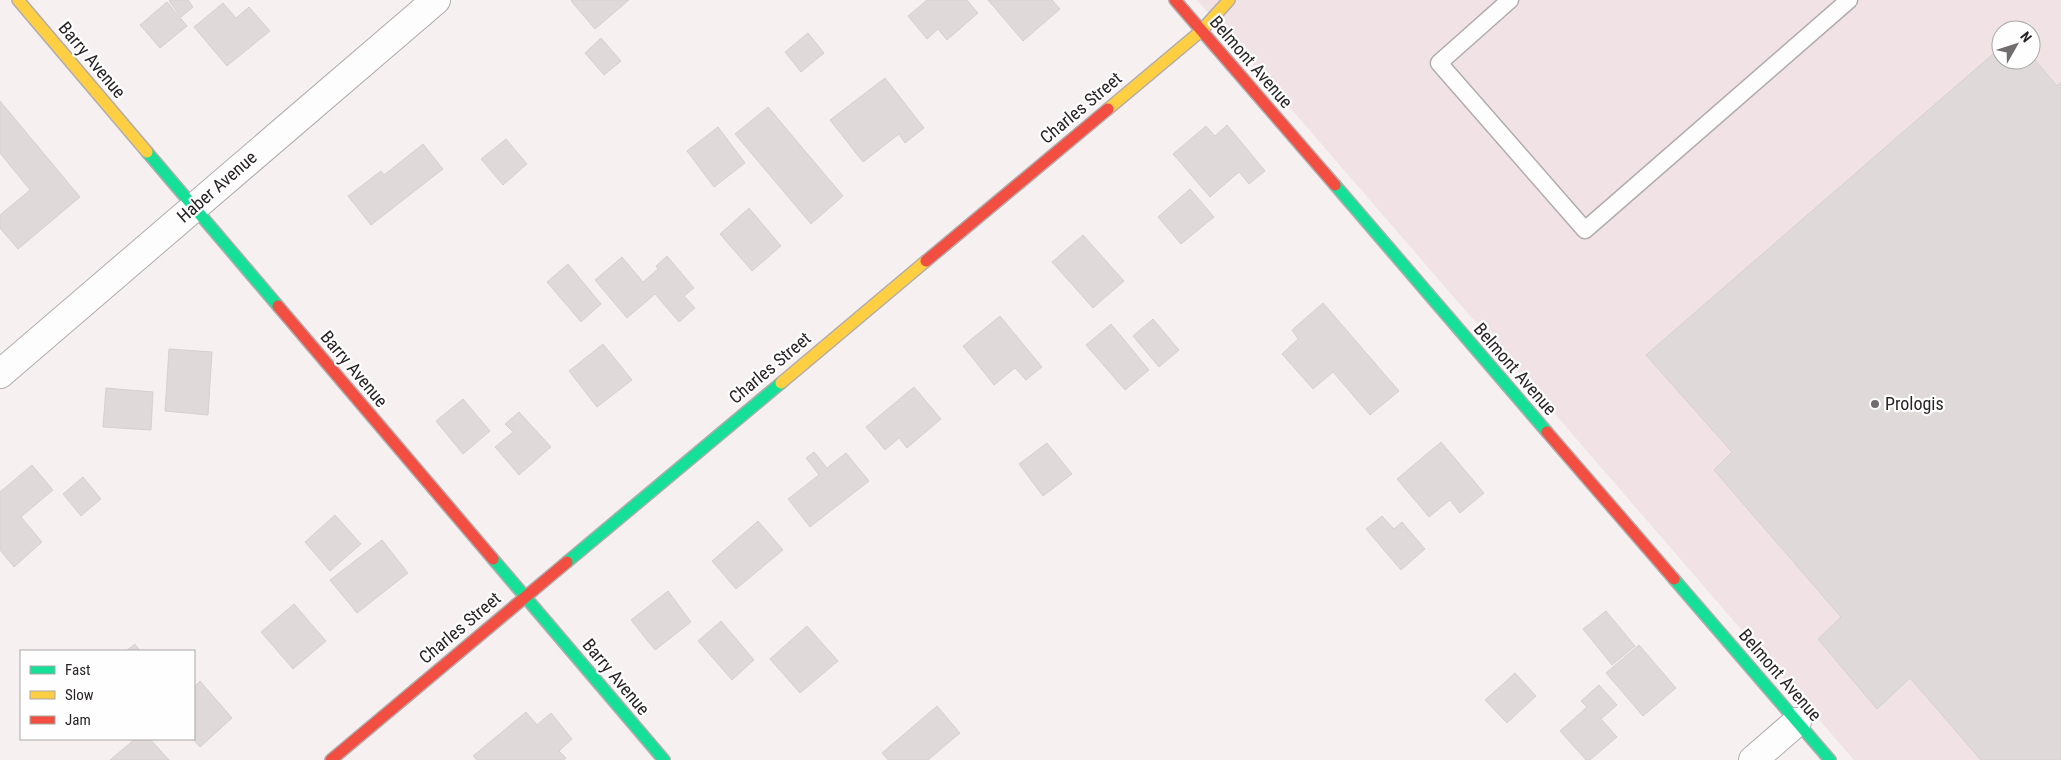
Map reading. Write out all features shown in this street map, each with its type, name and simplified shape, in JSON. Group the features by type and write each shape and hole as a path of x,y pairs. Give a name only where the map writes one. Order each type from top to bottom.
{"street":[{"name":"Barry Avenue","path":"18,0 664,760"},
{"name":"Haber Avenue","path":"0,374 436,0"},
{"name":"Belmont Avenue","path":"1175,0 1830,760"},
{"name":"Charles Street","path":"332,760 524,596 1201,31 1229,0"},
{"path":"1753,760 1797,722"}],"lane":[{"path":"1510,0 1439,63 1585,230 1849,0"}],"shaded area":[{"path":"1197,0 2061,0 2061,760 1854,760"}],"building":[{"path":"188,0 193,7 181,17 169,1"},
{"path":"629,0 595,29 571,1"},
{"path":"927,0 967,0 978,13 947,40 938,29 927,39 908,16"},
{"path":"988,0 1052,0 1060,9 1023,41"},
{"path":"167,2 187,26 160,48 140,25"},
{"path":"223,3 236,18 249,7 270,31 227,66 194,27"},
{"path":"808,33 824,53 801,72 785,52"},
{"path":"601,38 621,61 604,75 585,53"},
{"name":"Prologis","path":"1991,56 1991,70 2041,70 2041,67 2057,86 2061,82 2061,760 1981,760 1910,678 1877,709 1818,639 1841,617 1714,470 1732,452 1646,355"},
{"path":"885,78 924,128 905,143 899,134 863,162 830,120"},
{"path":"0,101 80,197 18,249 0,228 0,215 30,190 0,153"},
{"path":"768,107 843,196 811,224 735,134"},
{"path":"1227,125 1265,171 1249,184 1239,172 1210,197 1173,154 1206,126 1215,136"},
{"path":"718,127 745,163 714,187 687,151"},
{"path":"506,139 527,164 503,185 481,159"},
{"path":"423,144 443,169 371,225 348,196 381,171 384,175"},
{"path":"1190,189 1214,217 1181,244 1158,217"},
{"path":"749,208 781,246 752,271 720,234"},
{"path":"1083,235 1124,281 1093,308 1052,262"},
{"path":"667,256 694,288 684,296 695,308 679,322 655,294 627,318 595,280 622,257 643,282 658,269 656,266"},
{"path":"568,264 601,304 581,322 547,282"},
{"path":"1323,303 1399,391 1370,415 1333,372 1313,389 1282,354 1298,339 1292,330"},
{"path":"1000,316 1042,367 1026,380 1015,368 994,385 963,346"},
{"path":"1153,319 1179,350 1159,367 1133,336"},
{"path":"1111,324 1149,370 1125,390 1086,345"},
{"path":"603,344 632,380 597,407 569,371"},
{"path":"169,349 212,352 208,415 165,411"},
{"path":"914,387 941,419 907,448 899,438 885,450 866,427"},
{"path":"106,388 153,392 151,430 103,427"},
{"path":"463,399 490,431 463,454 436,421"},
{"path":"519,412 551,447 519,475 495,447 513,432 505,424"},
{"path":"1441,442 1484,493 1460,513 1450,500 1429,517 1397,479"},
{"path":"1047,443 1072,474 1043,496 1019,464"},
{"path":"814,452 827,468 846,453 869,481 810,527 788,499 819,475 806,458"},
{"path":"32,465 53,490 21,517 42,542 14,567 0,550 0,492"},
{"path":"83,477 101,499 81,516 63,494"},
{"path":"335,515 361,544 330,571 305,542"},
{"path":"1382,516 1394,529 1402,522 1425,549 1401,570 1366,529"},
{"path":"758,521 783,550 736,589 712,561"},
{"path":"382,540 408,573 357,613 330,580"},
{"path":"668,591 691,622 655,650 631,620"},
{"path":"294,604 326,641 293,669 261,632"},
{"path":"1606,611 1635,646 1612,665 1583,629"},
{"path":"721,621 754,660 732,680 698,641"},
{"path":"807,626 838,661 800,693 770,659"},
{"path":"135,644 139,650 127,650"},
{"path":"1639,645 1676,688 1643,716 1606,673"},
{"path":"1515,673 1536,696 1507,723 1485,700"},
{"path":"200,681 232,718 200,747 194,740 195,686"},
{"path":"1599,685 1617,705 1601,719 1617,737 1590,760 1586,760 1560,731 1587,707 1581,701"},
{"path":"937,706 960,733 928,760 888,760 882,753"},
{"path":"526,712 537,725 551,713 572,739 559,751 566,758 564,760 477,760 473,756"},
{"path":"134,740 151,740 169,760 110,760"}],"traffic: fast":[{"path":"147,152 278,306"},
{"path":"1335,185 1547,432"},
{"path":"567,562 781,383"},
{"path":"493,559 664,760"},
{"path":"1674,579 1830,760"}],"traffic: slow":[{"path":"18,0 147,152"},
{"path":"1108,109 1201,31 1229,0"},
{"path":"781,383 926,261"}],"traffic: jam":[{"path":"1175,0 1335,185"},
{"path":"926,261 1108,109"},
{"path":"278,306 493,559"},
{"path":"1547,432 1674,579"},
{"path":"331,760 567,562"}],"place":[{"name":"Prologis","path":"1875,404"}]}
